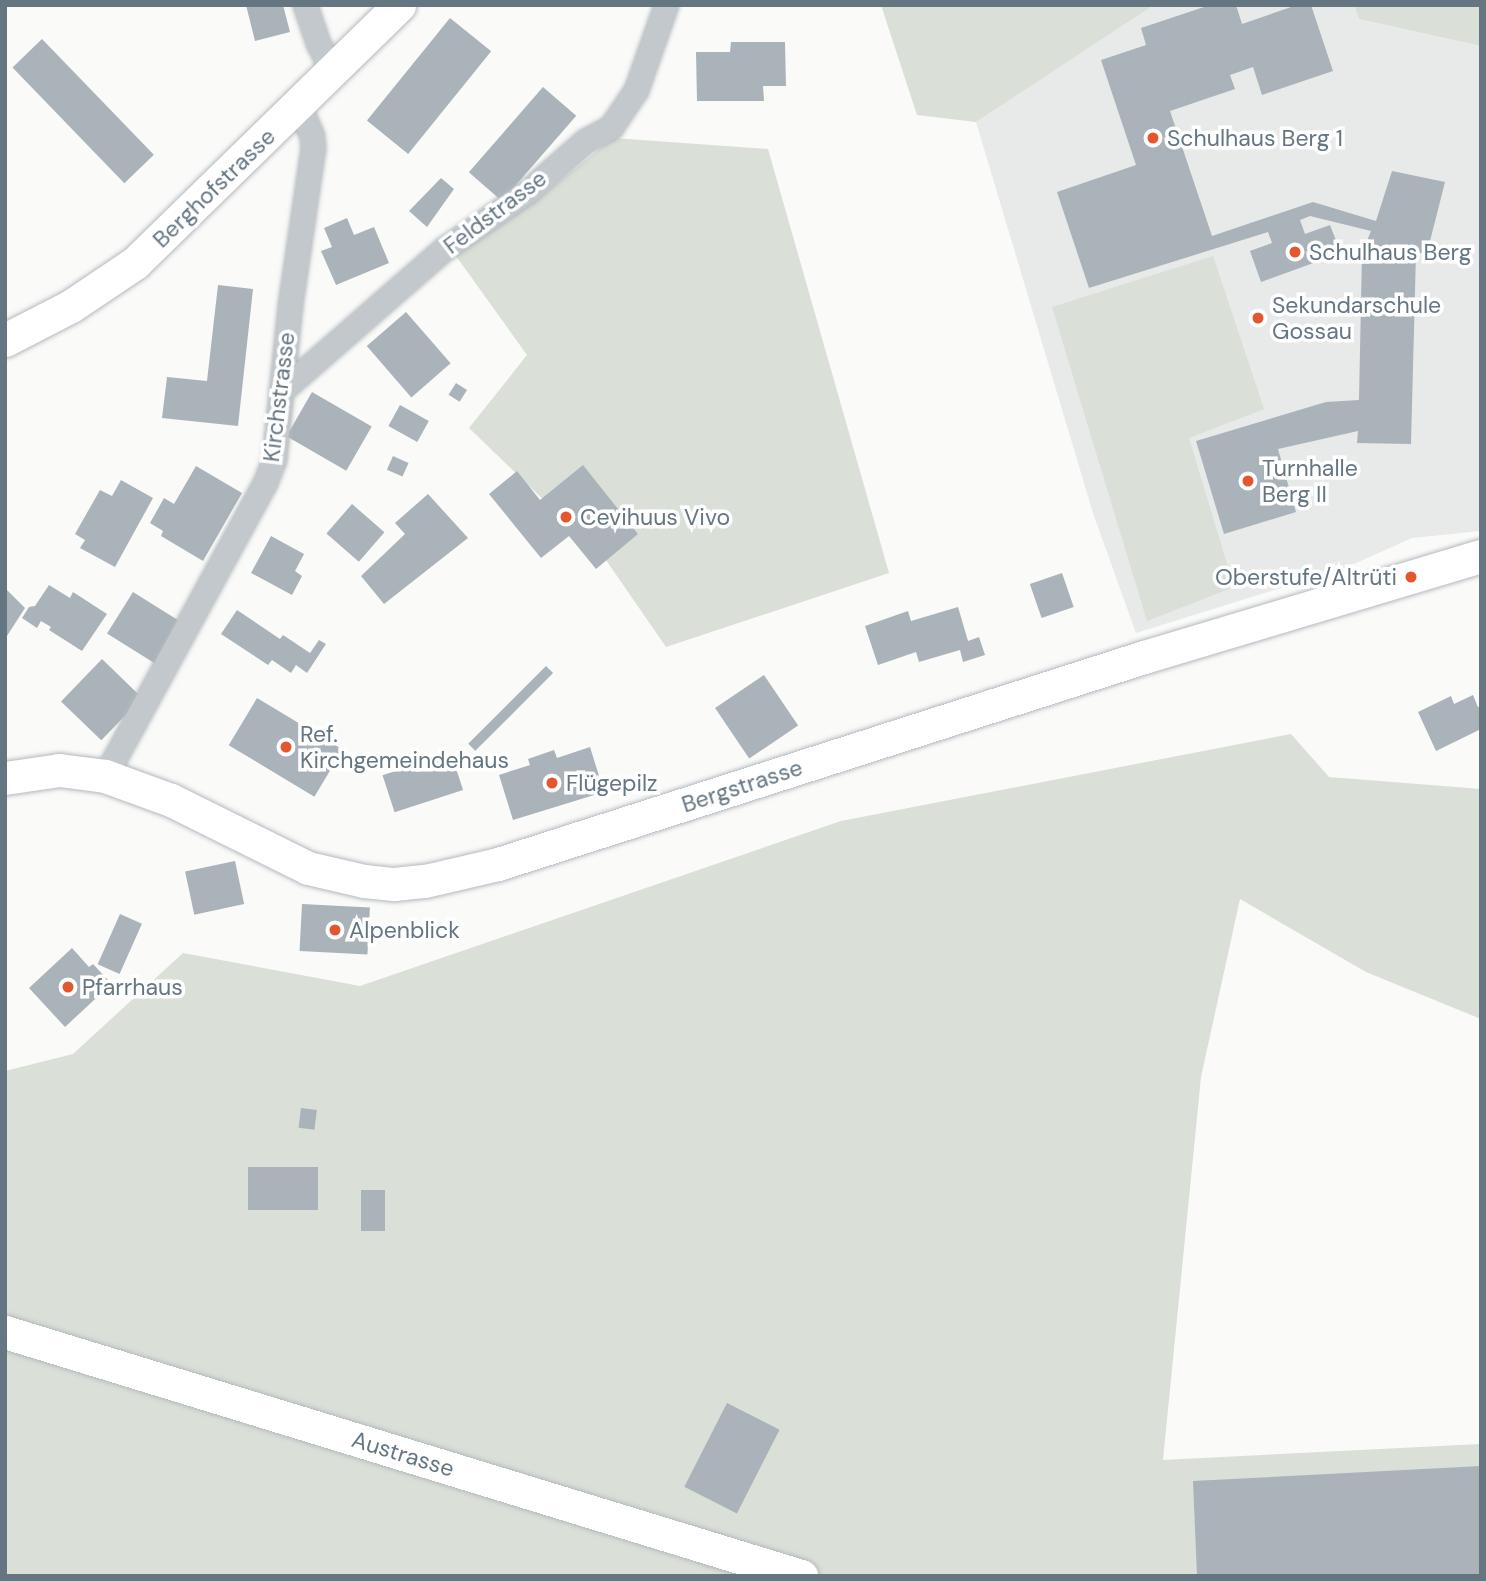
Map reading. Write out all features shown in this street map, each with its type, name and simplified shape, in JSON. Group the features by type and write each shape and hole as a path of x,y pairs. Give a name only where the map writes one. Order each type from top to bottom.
{"street":[{"path":"305,5 318,43 333,72"},
{"name":"Berghofstrasse","path":"5,340 71,306 135,263 299,106 399,5"},
{"name":"Feldstrasse","path":"281,391 444,249 527,192 585,141 611,127 636,90 666,5"},
{"name":"Kirchstrasse","path":"105,776 265,483 274,460 290,305 313,148 309,129 299,106"},
{"name":"Bergstrasse","path":"5,778 59,770 105,776 170,800 308,868 364,881 394,884 425,881 498,864 1144,657 1481,556"},
{"name":"Austrasse","path":"5,1332 801,1576"}],"shaded area":[{"path":"881,5 1154,5 976,122 917,115"},
{"name":"Sekundarschule Gossau","path":"1154,5 1354,5 1359,19 1481,46 1481,531 1412,538 1345,568 1136,633 1093,513 976,122"},
{"path":"1354,5 1481,5 1481,46 1359,19"},
{"path":"613,138 768,149 889,573 666,647 606,560 469,428 527,355 456,256 545,193"},
{"path":"1213,256 1264,409 1189,438 1234,587 1147,621 1052,307"},
{"path":"1291,734 1329,777 1481,789 1481,1019 1366,972 1240,899 1201,1077 1163,1460 1481,1444 1481,1576 5,1576 5,1071 73,1054 183,953 360,986 841,821"}],"building":[{"path":"246,5 283,5 290,32 255,41"},
{"path":"1210,5 1236,5 1242,24 1297,5 1311,5 1333,71 1262,95 1253,67 1230,75 1235,89 1170,111 1212,236 1313,202 1376,221 1392,171 1445,182 1427,253 1416,253 1411,444 1357,443 1358,431 1278,449 1296,512 1224,534 1196,441 1326,402 1359,400 1362,253 1371,231 1310,216 1300,220 1305,234 1330,225 1341,253 1261,282 1250,251 1272,243 1268,232 1089,288 1057,192 1136,165 1101,60 1146,45 1141,28"},
{"path":"450,18 491,51 408,154 367,121"},
{"path":"42,39 154,155 124,183 13,67"},
{"path":"731,42 785,42 786,86 763,86 764,101 697,101 696,52 730,52"},
{"path":"543,87 576,116 502,201 469,172"},
{"path":"441,178 454,189 427,227 409,211"},
{"path":"347,218 354,235 374,227 389,263 336,285 321,251 332,247 324,228"},
{"path":"218,285 253,289 238,426 162,418 167,377 207,381"},
{"path":"406,312 451,363 411,397 367,346"},
{"path":"456,383 467,390 460,402 449,395"},
{"path":"312,392 372,426 346,471 286,436"},
{"path":"400,405 429,421 417,442 388,426"},
{"path":"393,456 409,463 402,477 387,470"},
{"name":"Cevihuus Vivo","path":"583,465 638,534 596,569 569,536 541,558 489,494 517,471 540,500"},
{"path":"196,466 242,493 203,561 161,536 163,531 150,523 164,498 174,504"},
{"path":"121,480 153,498 115,567 80,548 85,540 75,534 100,490 112,496"},
{"path":"428,494 468,538 384,604 361,576 405,534 395,523"},
{"path":"352,504 384,532 359,562 326,533"},
{"path":"271,536 304,554 295,571 302,576 292,595 251,573"},
{"path":"1062,573 1074,607 1042,618 1030,584"},
{"path":"49,585 70,598 73,592 107,614 82,651 49,630 51,627 41,621 37,628 22,618 29,607 35,606"},
{"path":"5,588 25,608 5,639"},
{"path":"133,592 182,623 156,664 107,634"},
{"path":"958,607 968,641 979,637 985,655 963,662 960,650 919,662 916,652 878,665 865,626 908,611 911,621"},
{"path":"237,610 280,639 283,635 310,653 319,640 326,644 307,673 296,665 291,673 272,660 268,665 221,634"},
{"path":"102,659 142,698 101,740 61,701"},
{"path":"546,666 553,673 475,751 468,744"},
{"path":"764,675 798,726 749,759 715,708"},
{"path":"1473,695 1478,707 1481,706 1481,729 1436,751 1418,712 1451,696 1454,704"},
{"name":"Ref. Kirchgemeindehaus","path":"257,698 343,750 314,797 229,745"},
{"name":"Flügepilz","path":"590,747 604,792 513,820 499,775 530,765 528,759 554,750 557,758"},
{"path":"451,753 463,790 395,812 383,775"},
{"path":"235,861 244,904 194,915 185,872"},
{"name":"Alpenblick","path":"302,904 370,908 367,954 300,951"},
{"path":"120,914 142,924 120,974 98,964"},
{"name":"Pfarrhaus","path":"72,948 89,967 93,964 108,980 104,984 108,987 65,1027 29,988"},
{"path":"301,1108 317,1110 314,1130 299,1128"},
{"path":"248,1167 318,1167 318,1210 248,1210"},
{"path":"361,1190 385,1190 385,1231 361,1231"},
{"path":"727,1403 780,1430 737,1514 684,1487"},
{"path":"1481,1466 1481,1576 1197,1576 1193,1481"}],"place":[{"name":"Schulhaus Berg 1","path":"1153,138"},
{"name":"Schulhaus Berg","path":"1295,252"},
{"name":"Sekundarschule Gossau","path":"1258,318"},
{"name":"Turnhalle Berg II","path":"1248,481"},
{"name":"Cevihuus Vivo","path":"566,517"},
{"name":"Oberstufe/Altrüti","path":"1411,577"},
{"name":"Ref. Kirchgemeindehaus","path":"286,747"},
{"name":"Flügepilz","path":"552,783"},
{"name":"Alpenblick","path":"335,930"},
{"name":"Pfarrhaus","path":"68,987"}]}
